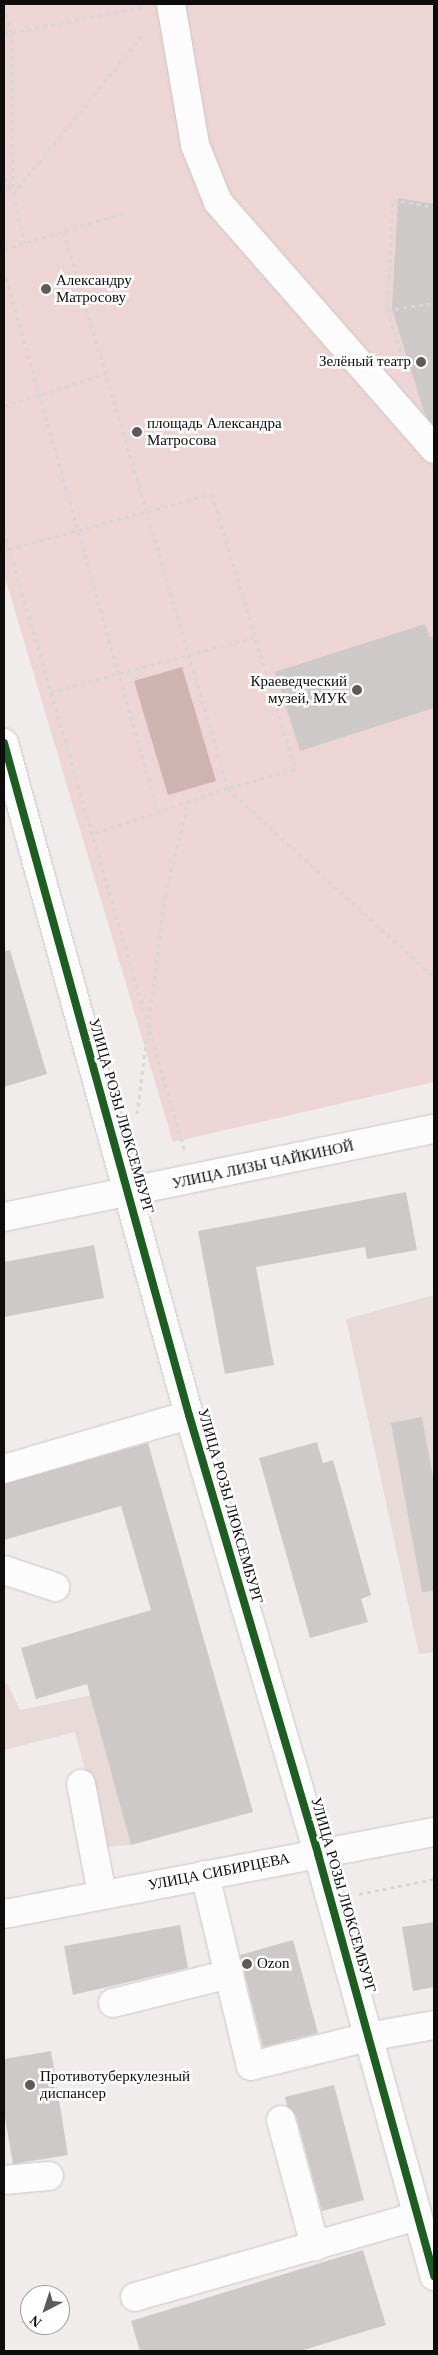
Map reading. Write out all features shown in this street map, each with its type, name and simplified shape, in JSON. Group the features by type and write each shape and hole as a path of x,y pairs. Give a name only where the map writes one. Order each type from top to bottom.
{"street":[{"path":"160,5 195,146 218,202 434,449"},
{"name":"УЛИЦА РОЗЫ ЛЮКСЕМБУРГ","path":"4,743 189,1415 318,1854 368,2037 425,2224 434,2276"},
{"name":"УЛИЦА ЛИЗЫ ЧАЙКИНОЙ","path":"4,1217 434,1129"},
{"path":"4,1469 189,1415"},
{"path":"4,1570 55,1587"},
{"path":"80,1784 102,1894"},
{"name":"УЛИЦА СИБИРЦЕВА","path":"4,1914 434,1832"},
{"path":"205,1875 251,2066 368,2037 434,2025"},
{"path":"113,2003 229,1974"},
{"path":"281,2120 315,2246"},
{"path":"4,2180 49,2176"},
{"path":"135,2297 315,2246 425,2224"}],"path":[{"path":"4,34 160,5"},
{"path":"4,6 11,32 13,194 25,243"},
{"path":"13,194 150,27"},
{"path":"4,178 13,194"},
{"path":"410,381 387,310 393,200 434,207"},
{"path":"4,249 127,212"},
{"path":"64,232 228,788 434,977"},
{"path":"4,270 158,812"},
{"path":"387,310 434,303"},
{"path":"4,406 106,374"},
{"path":"9,549 212,494 295,769 228,788 92,834"},
{"path":"4,531 193,1179"},
{"path":"50,692 255,637"},
{"path":"137,1115 165,894 188,802"},
{"path":"330,1900 434,1879"}],"shaded area":[{"path":"4,4 434,4 434,1082 173,1142 4,574"},
{"path":"182,667 216,781 168,795 134,681"},
{"path":"434,1295 434,1652 419,1654 346,1319"},
{"path":"8,1684 20,1710 92,1695 131,1845 105,1847 75,1732 4,1750 4,1685"}],"building":[{"name":"Зелёный театр","path":"398,198 434,204 434,426 425,415 392,309"},
{"name":"Краеведческий музей, МУК","path":"425,624 430,637 434,636 434,708 300,751 275,672"},
{"path":"10,950 47,1074 4,1087 4,951"},
{"path":"406,1192 417,1250 367,1259 365,1247 256,1267 274,1365 225,1374 198,1231"},
{"path":"94,1245 104,1298 4,1317 4,1262"},
{"path":"422,1417 434,1483 434,1591 422,1592 391,1423"},
{"path":"317,1442 323,1463 333,1460 371,1595 361,1599 368,1622 310,1638 259,1458"},
{"path":"148,1443 253,1812 131,1845 87,1684 36,1699 21,1648 151,1610 121,1506 4,1540 4,1484"},
{"path":"434,1922 434,1987 413,1991 402,1927"},
{"path":"180,1925 188,1968 73,1995 64,1946"},
{"path":"293,1940 318,2033 263,2047 240,1955"},
{"name":"Противотуберкулезный диспансер","path":"51,2051 68,2155 13,2164 4,2112 4,2059"},
{"path":"334,2085 364,2200 322,2211 296,2116 287,2106 285,2097"},
{"path":"363,2250 386,2325 300,2351 140,2351 131,2321"}],"cycle path":[{"path":"4,743 189,1415 318,1854 434,2276"}],"place":[{"name":"Александру Матросову","path":"46,289"},
{"name":"Зелёный театр","path":"421,362"},
{"name":"площадь Александра Матросова","path":"137,432"},
{"name":"Краеведческий музей, МУК","path":"357,690"},
{"name":"Ozon","path":"247,1964"},
{"name":"Противотуберкулезный диспансер","path":"30,2085"}]}
